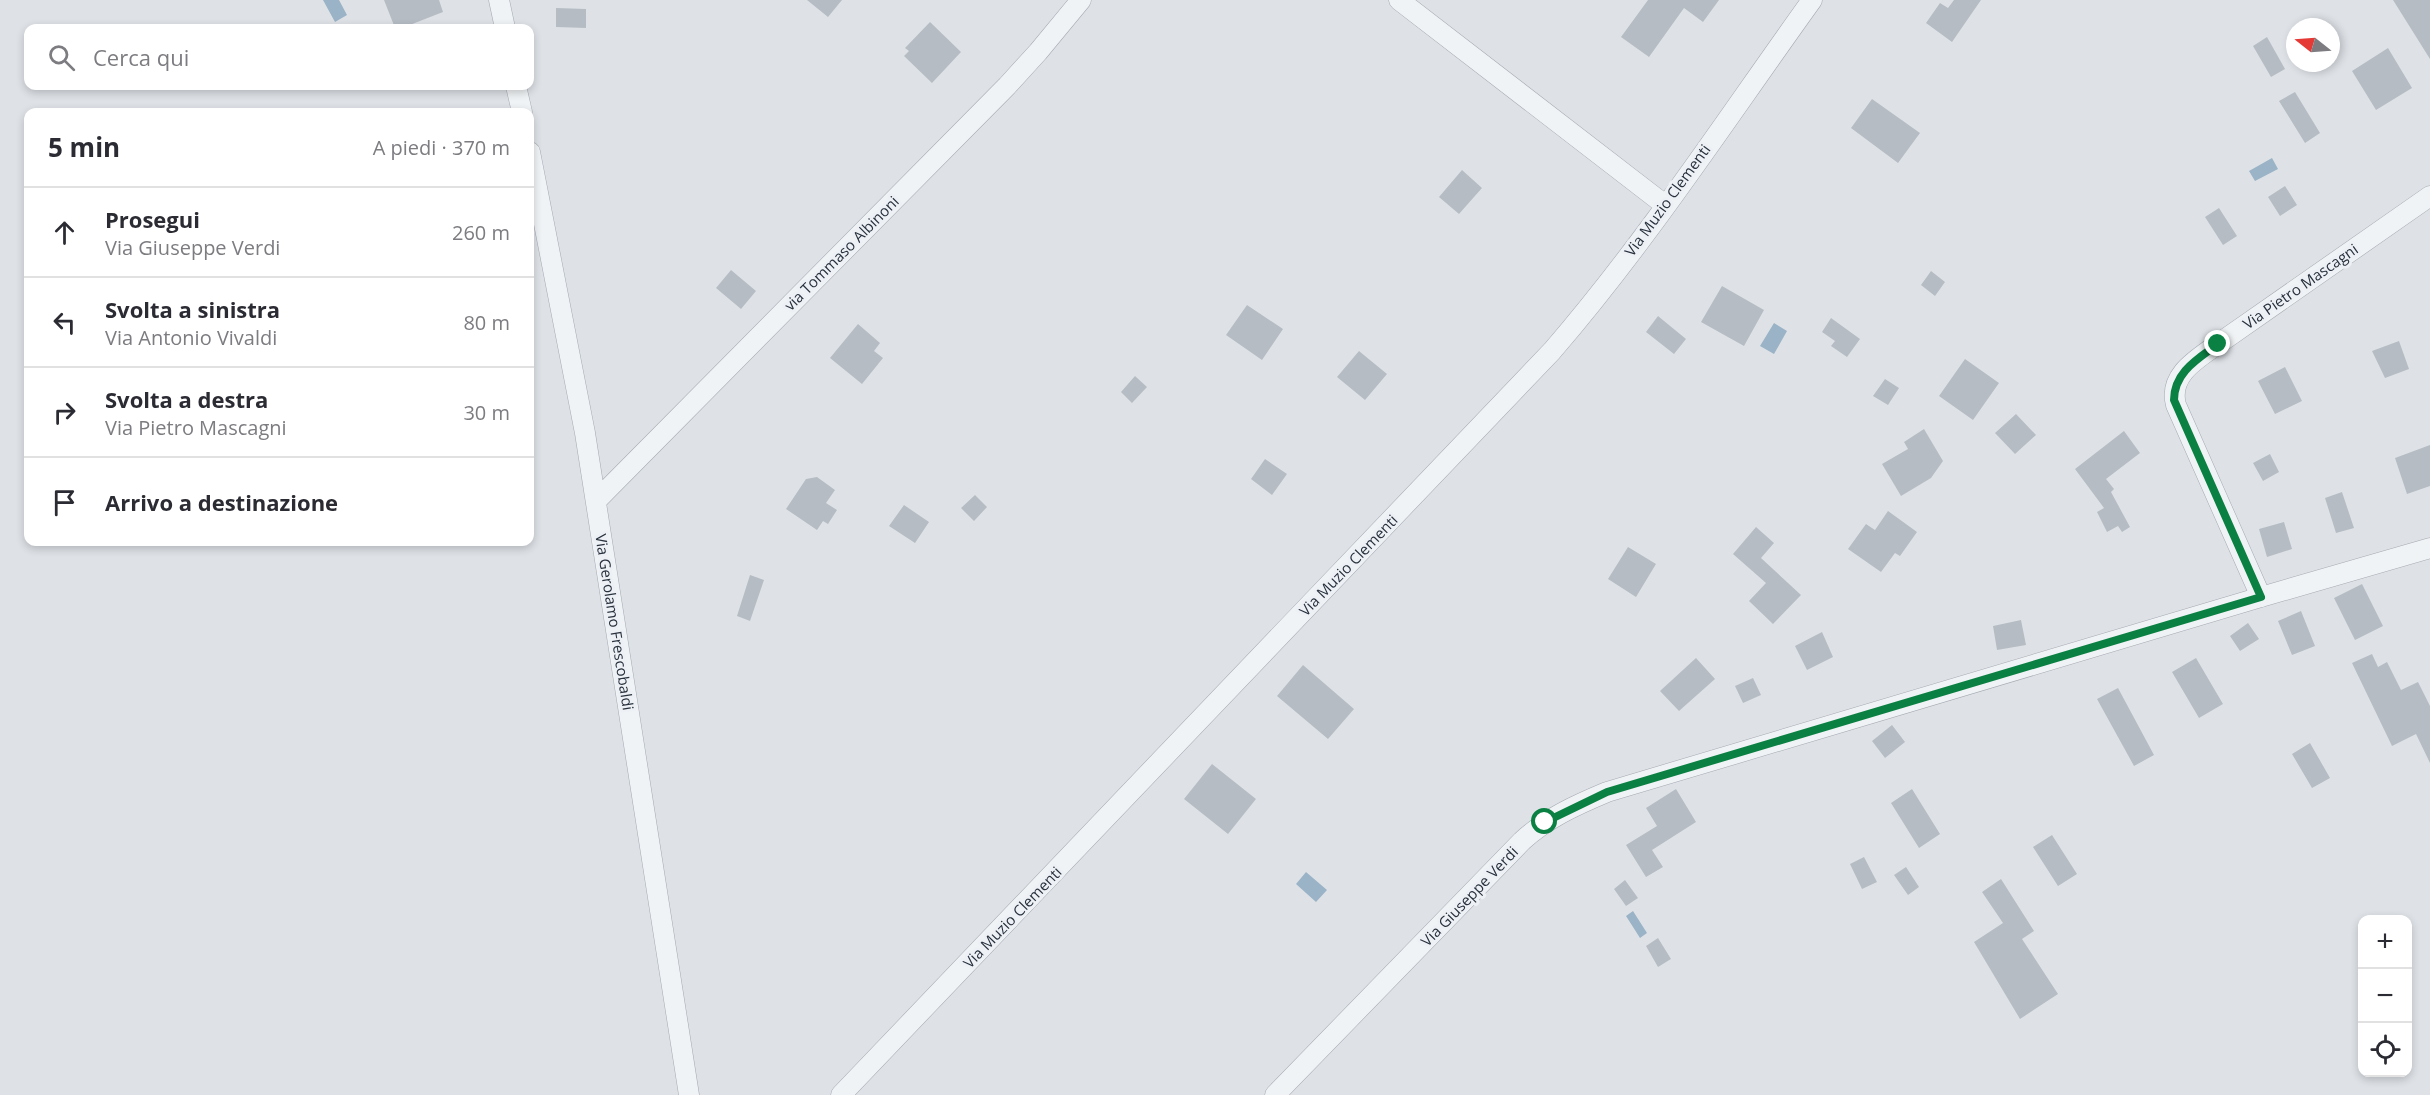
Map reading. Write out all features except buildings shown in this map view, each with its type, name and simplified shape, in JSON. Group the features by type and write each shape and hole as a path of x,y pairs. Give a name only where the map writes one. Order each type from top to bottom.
{"street":[{"path":"500,0 504,24"},
{"name":"via Tommaso Albinoni","path":"596,501 1007,86 1081,0"},
{"path":"1399,0 1665,205"},
{"name":"Via Muzio Clementi","path":"842,1095 1534,370 1583,314 1665,205 1812,0"},
{"path":"517,90 521,108"},
{"name":"Via Gerolamo Frescobaldi","path":"534,172 585,433 689,1095"},
{"name":"Via Pietro Mascagni","path":"2261,597 2174,400 2176,383 2185,369 2218,344 2430,196"},
{"name":"Via Giuseppe Verdi","path":"1275,1095 1522,842 1538,827 1561,812 1607,792 2430,548"}],"water":[{"path":"323,0 339,0 347,15 335,22"},
{"path":"2272,158 2278,169 2255,181 2249,171"},
{"path":"1774,323 1787,331 1774,354 1760,346"},
{"path":"1306,872 1327,890 1316,902 1296,884"},
{"path":"1633,911 1647,933 1640,938 1626,916"}],"route":[{"path":"1545,822 1561,812 1607,792 2261,597 2174,400 2176,383 2181,374 2218,344"}]}
